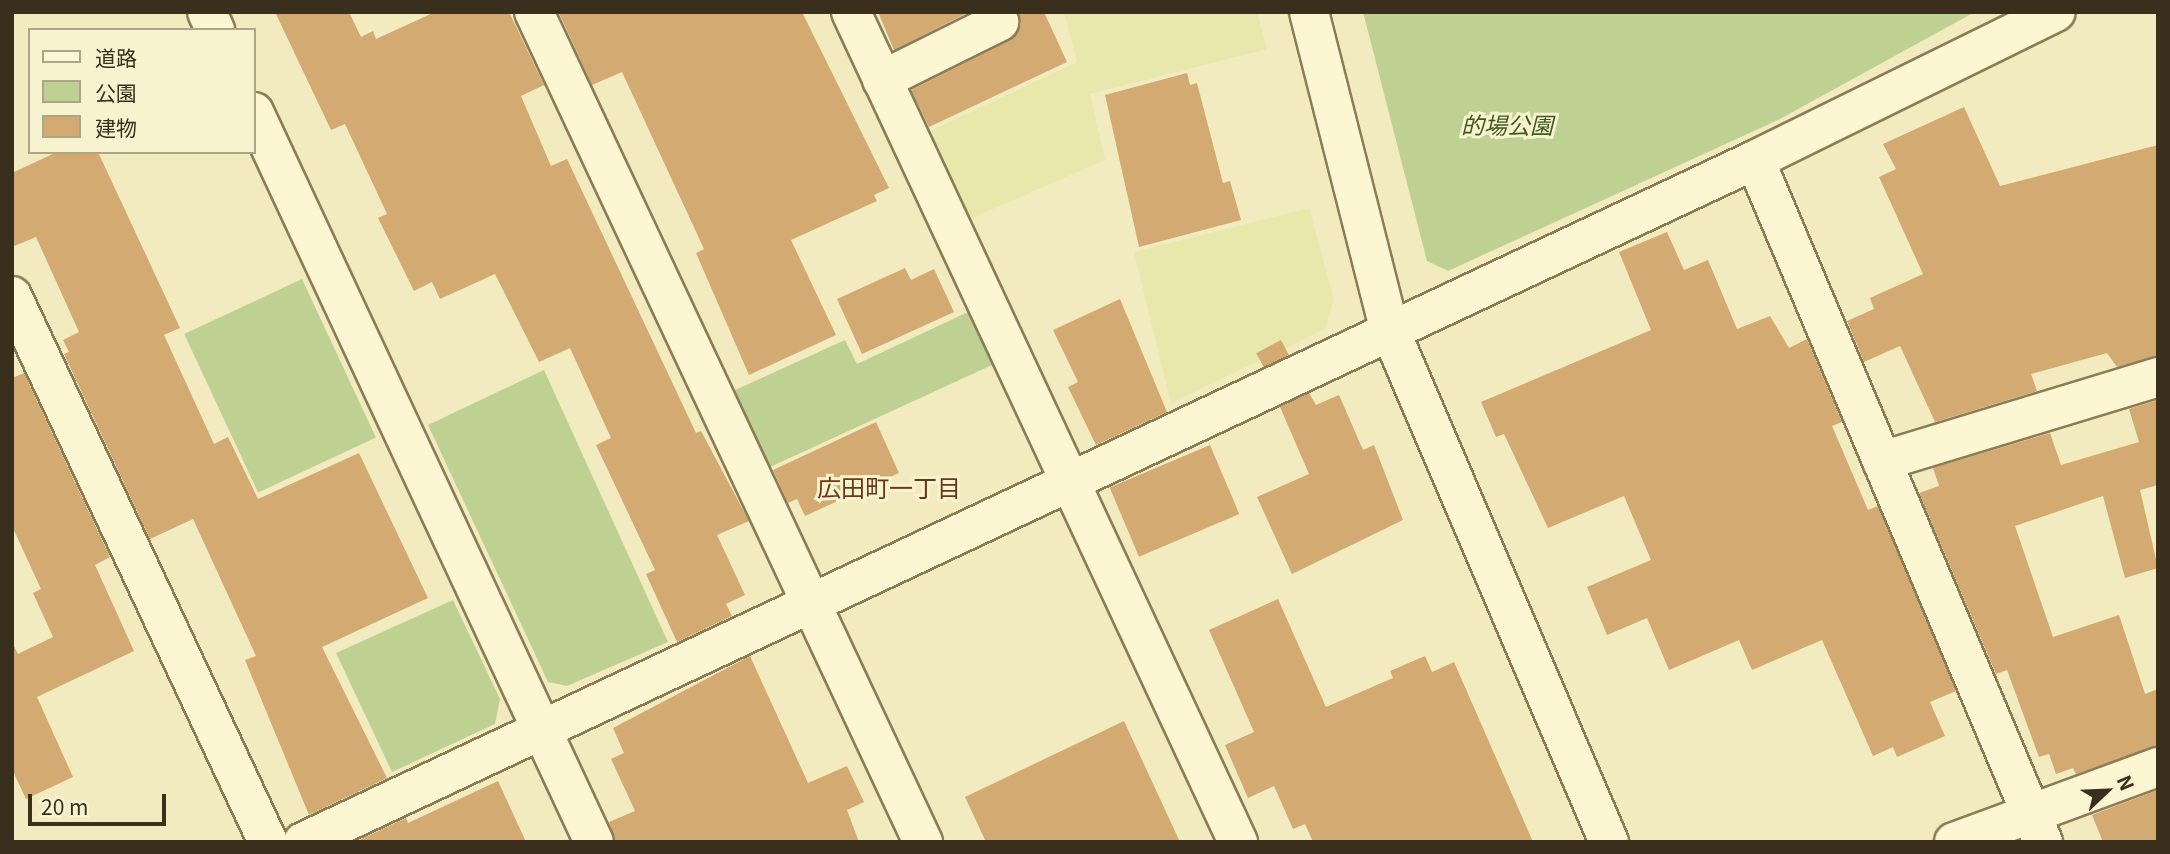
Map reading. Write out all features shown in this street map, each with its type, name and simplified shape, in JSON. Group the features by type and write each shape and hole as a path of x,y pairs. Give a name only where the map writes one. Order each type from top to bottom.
{"street":[{"path":"207,12 214,28"},
{"path":"534,12 923,842"},
{"path":"850,12 1238,842"},
{"path":"1309,12 1389,328 1609,842"},
{"path":"303,842 1389,328 1755,160 2002,23 2056,12"},
{"path":"882,80 999,22"},
{"path":"256,116 594,842"},
{"path":"1755,160 2037,828"},
{"path":"12,296 268,842"},
{"path":"1882,461 2158,377"},
{"path":"1954,842 2037,828 2158,767"}],"green space":[{"path":"1064,12 1257,12 1267,49 1090,94 1105,160 968,220 928,132 1077,62"},
{"name":"的場公園","path":"1363,12 1975,12 1778,120 1448,271 1427,261"},
{"path":"1309,208 1334,299 1325,329 1171,403 1134,252"},
{"path":"302,279 376,438 258,493 184,334"},
{"path":"968,312 992,365 768,468 733,391 845,340 857,364"},
{"path":"544,370 668,642 567,686 548,682 428,425"},
{"path":"453,600 500,699 495,724 392,772 336,653"}],"building":[{"path":"275,12 349,12 361,37 373,31 376,39 435,12 509,12 544,85 521,96 551,166 567,159 696,433 701,431 749,521 717,535 745,595 726,604 732,616 677,642 646,574 655,570 596,445 611,438 570,348 539,362 495,274 440,299 432,282 414,291 378,218 387,214 345,124 331,130"},
{"path":"802,12 889,188 874,195 877,201 791,240 836,335 749,375 696,253 704,249 622,72 592,85 559,13"},
{"path":"878,12 969,12 894,50"},
{"path":"1018,12 1044,12 1067,62 929,127 911,90 1009,41 1021,24"},
{"path":"1187,73 1190,85 1197,83 1223,183 1230,181 1241,220 1139,247 1105,95"},
{"path":"1964,107 2000,186 2158,145 2158,356 2117,367 2107,353 2031,374 2037,391 1935,422 1900,346 1864,362 1847,321 1874,309 1870,298 1923,274 1879,177 1896,169 1883,144"},
{"path":"53,154 99,154 180,328 164,335 214,444 228,437 258,499 359,453 428,598 322,647 387,778 309,815 245,660 256,656 193,519 150,539 64,354 69,352 63,340 79,332 36,237 12,247 12,173"},
{"path":"1667,232 1684,270 1708,260 1737,329 1770,316 1789,348 1807,339 1842,422 1832,426 1868,510 1878,506 1956,691 1930,702 1945,736 1897,757 1893,747 1873,756 1822,640 1752,670 1739,640 1669,670 1647,618 1607,635 1587,587 1651,560 1624,496 1548,528 1504,434 1496,437 1481,402 1651,330 1619,252"},
{"path":"905,268 911,280 934,269 954,312 862,354 837,299"},
{"path":"1120,299 1167,412 1096,445 1068,387 1078,382 1053,330"},
{"path":"1281,340 1289,355 1264,368 1256,353"},
{"path":"24,373 110,557 95,565 134,651 37,697 73,777 26,799 12,769 12,642 18,654 53,637 33,593 41,589 12,526 12,378"},
{"path":"1309,393 1316,405 1339,395 1363,450 1374,445 1403,520 1292,574 1257,497 1309,474 1280,407"},
{"path":"2158,400 2158,485 2140,490 2158,568 2125,578 2103,496 2015,526 2053,637 2119,615 2145,694 2158,689 2158,746 2076,774 2073,768 2056,774 2049,754 2039,757 2007,670 1996,674 1919,493 1939,486 1933,468 2050,433 2061,465 2139,442 2129,409"},
{"path":"876,422 899,473 805,516 797,499 788,503 773,470"},
{"path":"1210,445 1239,514 1139,557 1110,488"},
{"path":"1278,599 1326,707 1393,678 1390,671 1425,656 1432,672 1454,662 1533,842 1313,842 1305,824 1293,829 1274,786 1248,798 1225,745 1254,732 1209,630"},
{"path":"750,656 808,783 847,766 864,802 847,810 859,842 615,842 609,822 635,811 611,759 624,753 613,728"},
{"path":"1124,721 1180,842 986,842 965,797"},
{"path":"498,781 526,842 355,842 406,818 408,823"},
{"path":"2158,790 2158,842 2103,842 2092,815"}],"district":[{"name":"広田町一丁目","path":"889,487"}]}
